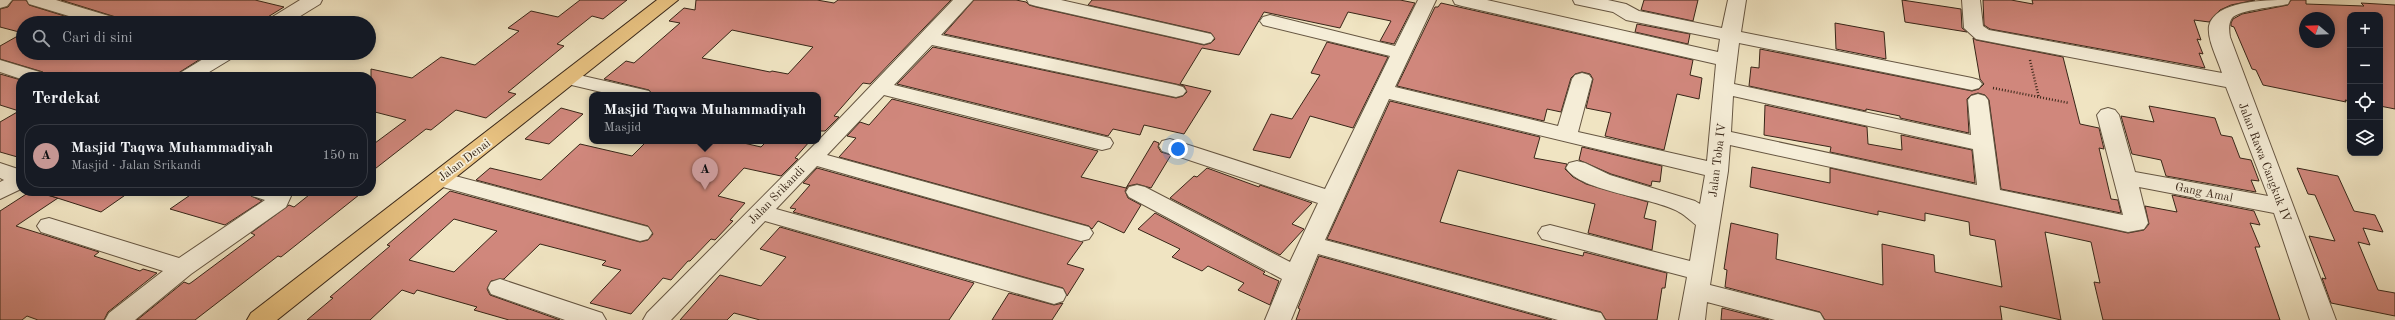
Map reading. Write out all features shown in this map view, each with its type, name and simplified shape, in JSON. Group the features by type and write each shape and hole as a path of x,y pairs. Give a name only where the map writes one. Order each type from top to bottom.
{"main road":[{"name":"Jalan Denai","path":"260,320 570,79 669,0"}],"street":[{"path":"0,2 4,0"},
{"path":"36,0 89,16"},
{"path":"287,16 313,0"},
{"name":"Jalan Srikandi","path":"824,136 879,88 964,0"},
{"path":"1036,0 1204,38"},
{"path":"1278,320 1331,199 1384,91 1400,53 1428,0"},
{"path":"1462,0 1726,60"},
{"path":"1582,0 1619,8 1633,16 1731,36 1975,92 1984,145 1989,195"},
{"name":"Jalan Toba IV","path":"1692,320 1717,170 1725,88 1726,60 1737,0"},
{"path":"1971,0 1974,28 1977,32 1992,38 2235,82"},
{"name":"Jalan Rawa Cangkuk IV","path":"2281,0 2234,9 2224,15 2220,26 2220,37 2235,82 2283,207 2323,320"},
{"path":"1270,21 1400,53"},
{"path":"928,38 1176,91"},
{"path":"195,72 212,60"},
{"path":"0,66 20,72"},
{"path":"570,79 628,92"},
{"path":"1566,136 1582,79"},
{"path":"879,88 1102,143"},
{"path":"1725,88 1984,145"},
{"path":"1384,91 1532,125 1566,136 1717,170"},
{"path":"1720,136 1989,195 2132,224 2136,221 2108,115"},
{"name":"Jalan Srikandi","path":"656,320 812,158 820,144"},
{"path":"1170,146 1331,199"},
{"path":"812,158 1081,233"},
{"path":"1577,168 1602,180 1687,206 1708,222"},
{"path":"0,170 16,177"},
{"name":"Gang Amal","path":"2125,177 2283,207"},
{"path":"440,179 640,233"},
{"path":"0,192 16,182"},
{"path":"1136,192 1296,276"},
{"path":"118,320 182,268 278,202 280,196"},
{"path":"760,212 1054,295"},
{"path":"49,226 182,268"},
{"path":"1550,233 1698,281 1811,320"},
{"path":"1310,244 1592,320"},
{"path":"500,288 593,320"}],"path":[{"path":"2026,44 2039,98"},
{"path":"1975,92 2039,98 2069,103"}],"building":[{"path":"13,0 26,0 29,5 64,16 16,16 16,31 0,27 0,9 8,7"},
{"path":"61,0 255,0 284,7 269,16 113,16"},
{"path":"580,0 627,0 603,19 592,16 557,44 564,46 508,92 516,94 486,118 456,110 431,130 426,129 376,168 376,142 406,120 376,112 376,72 371,72 371,69 412,78 441,57 475,65 519,31 508,28 531,11 558,17"},
{"path":"696,0 817,0 834,3 838,0 951,0 870,84 863,83 834,116 839,117 825,131 821,131 821,92 651,92 649,90 604,79 626,61 634,63 680,23 669,21 684,8 695,10","holes":["732,30 813,47 788,74 772,71 770,72 702,58"]},
{"path":"974,0 1016,0 1026,2 1029,5 1036,7 1204,45 1211,43 1215,39 1211,33 1088,5 1092,0 1400,0 1415,3 1394,44 1380,41 1391,21 1348,12 1340,28 1264,12 1239,55 1202,48 1180,84 1211,91 1184,134 1144,125 1140,135 1113,129 1108,136 897,84 933,47 1176,98 1183,96 1187,92 1184,86 1176,84 944,34"},
{"path":"1644,0 1698,0 1693,21 1641,10"},
{"path":"1902,0 1961,9 1962,28 1967,32 1905,22"},
{"path":"1983,0 2011,0 2033,4 2032,0 2255,0 2231,5 2220,10 2209,22 2194,20 2201,40 2197,39 2203,54 2199,53 2205,68 1990,29 1984,25"},
{"path":"2291,0 2306,0 2306,4 2364,6 2361,3 2395,5 2395,109 2383,107 2383,12 2347,12 2346,102 2263,85 2256,70 2252,69 2234,27 2231,26 2233,19 2242,14 2288,5"},
{"path":"1441,3 1693,60 1690,75 1702,78 1699,99 1677,94 1664,150 1605,136 1611,113 1586,108 1593,79 1590,74 1582,72 1575,74 1571,78 1561,112 1547,109 1544,121 1397,86 1435,7 1438,7"},
{"path":"1835,23 1884,32 1886,59 1836,49"},
{"path":"1637,24 1690,34 1688,44 1635,32"},
{"path":"16,37 16,60 199,60 180,72 43,72 0,59 0,46"},
{"path":"1973,38 1976,40 2063,57 2080,124 2099,128 2104,149 2099,148 2111,199 2118,200 2121,213 2001,189 1989,100 1985,95 1978,93 1971,95 1967,99 1969,133 1900,118 1900,116 1866,109 1866,111 1749,86 1751,67 1759,68 1760,49 1972,91 1979,89 1984,84 1980,79"},
{"path":"1327,42 1388,57 1353,128 1310,116 1290,158 1253,150 1271,114 1292,119 1320,75 1311,73"},
{"path":"0,74 16,79 16,110 0,105"},
{"path":"892,99 1098,151 1081,177 1126,188 1154,141 1159,143 1158,147 1161,152 1171,155 1151,188 1137,184 1128,186 1125,191 1128,198 1141,205 1124,233 1098,221 1092,229 1089,226 839,157 856,138 847,136 860,122 869,125"},
{"path":"1390,101 1540,137 1534,158 1567,164 1565,169 1573,177 1586,184 1648,202 1644,218 1656,221 1652,250 1588,233 1595,204 1458,170 1440,222 1583,256 1584,252 1667,273 1665,288 1662,288 1657,320 1606,320 1601,312 1327,239"},
{"path":"1765,105 1867,127 1868,144 1902,150 1901,135 1972,150 1975,183 1830,152 1831,147 1764,135"},
{"path":"2149,106 2215,118 2221,135 2232,137 2240,158 2251,160 2259,181 2251,180 2256,192 2166,176 2161,160 2132,154 2121,116 2154,122"},
{"path":"561,108 583,114 549,144 525,139"},
{"path":"16,113 16,157 0,152 0,122"},
{"path":"580,144 632,156 644,144 748,144 761,147 764,144 807,144 795,158 798,159 781,176 744,168 718,196 745,203 730,220 733,221 715,240 711,239 671,280 663,278 631,314 590,303 621,270 602,265 606,261 540,244 504,279 491,281 487,289 490,295 560,320 509,320 474,310 477,307 417,290 414,294 402,290 370,320 307,320 333,298 330,297 390,246 387,245 450,191 640,242 648,240 653,234 648,226 476,180 490,168 541,180","holes":["454,219 497,231 454,272 409,260"]},
{"path":"1582,147 1662,166 1660,182 1652,181 1651,186 1611,174 1579,160"},
{"path":"1752,167 1830,183 1830,168 2128,233 2144,230 2149,224 2145,206 2177,212 2172,195 2254,211 2260,225 2250,223 2260,247 2255,247 2280,320 2103,320 2094,282 2100,283 2091,242 2045,232 2061,320 2000,306 2002,320 1825,320 1820,312 1725,287 1727,270 1724,269 1731,223 1778,234 1776,259 1883,285 1882,244 1934,255 1935,272 2002,287 1995,240 1970,235 1969,222 1925,213 1925,221 1878,211 1878,215 1750,187"},
{"path":"817,168 1083,242 1067,264 1084,269 1067,296 1063,288 793,212 796,209 790,208 810,185 803,183"},
{"path":"1207,168 1259,187 1260,185 1312,203 1292,224 1304,229 1280,255 1170,198 1194,176 1197,177"},
{"path":"2297,168 2338,176 2354,211 2375,215 2383,232 2363,228 2370,245 2358,242 2378,290 2395,293 2395,316 2331,303 2322,278 2326,279 2309,236 2335,241 2315,195 2308,194"},
{"path":"23,196 50,196 58,198 16,226 99,252 94,256 140,271 143,269 157,273 108,312 104,320 38,320 27,316 22,320 0,320 0,211"},
{"path":"51,196 124,196 101,212"},
{"path":"189,196 252,196 262,201 225,225 170,209"},
{"path":"308,196 358,196 281,257 278,256 195,320 137,320 184,282 189,284 255,235 251,233 289,205 294,207"},
{"path":"1155,213 1265,272 1263,274 1279,281 1270,305 1238,290 1244,283 1208,266 1202,271 1172,257 1180,249 1138,229"},
{"path":"780,227 974,283 949,320 760,320 734,313 727,320 680,320 720,275 761,286 786,257 760,249"},
{"path":"1319,256 1552,320 1296,320 1300,309 1298,308"},
{"path":"1009,293 1054,305 1063,303 1052,320 992,320"},
{"path":"1722,308 1769,320 1721,320"}],"place":[{"name":"Masjid Taqwa Muhammadiyah","path":"705,190"}]}
